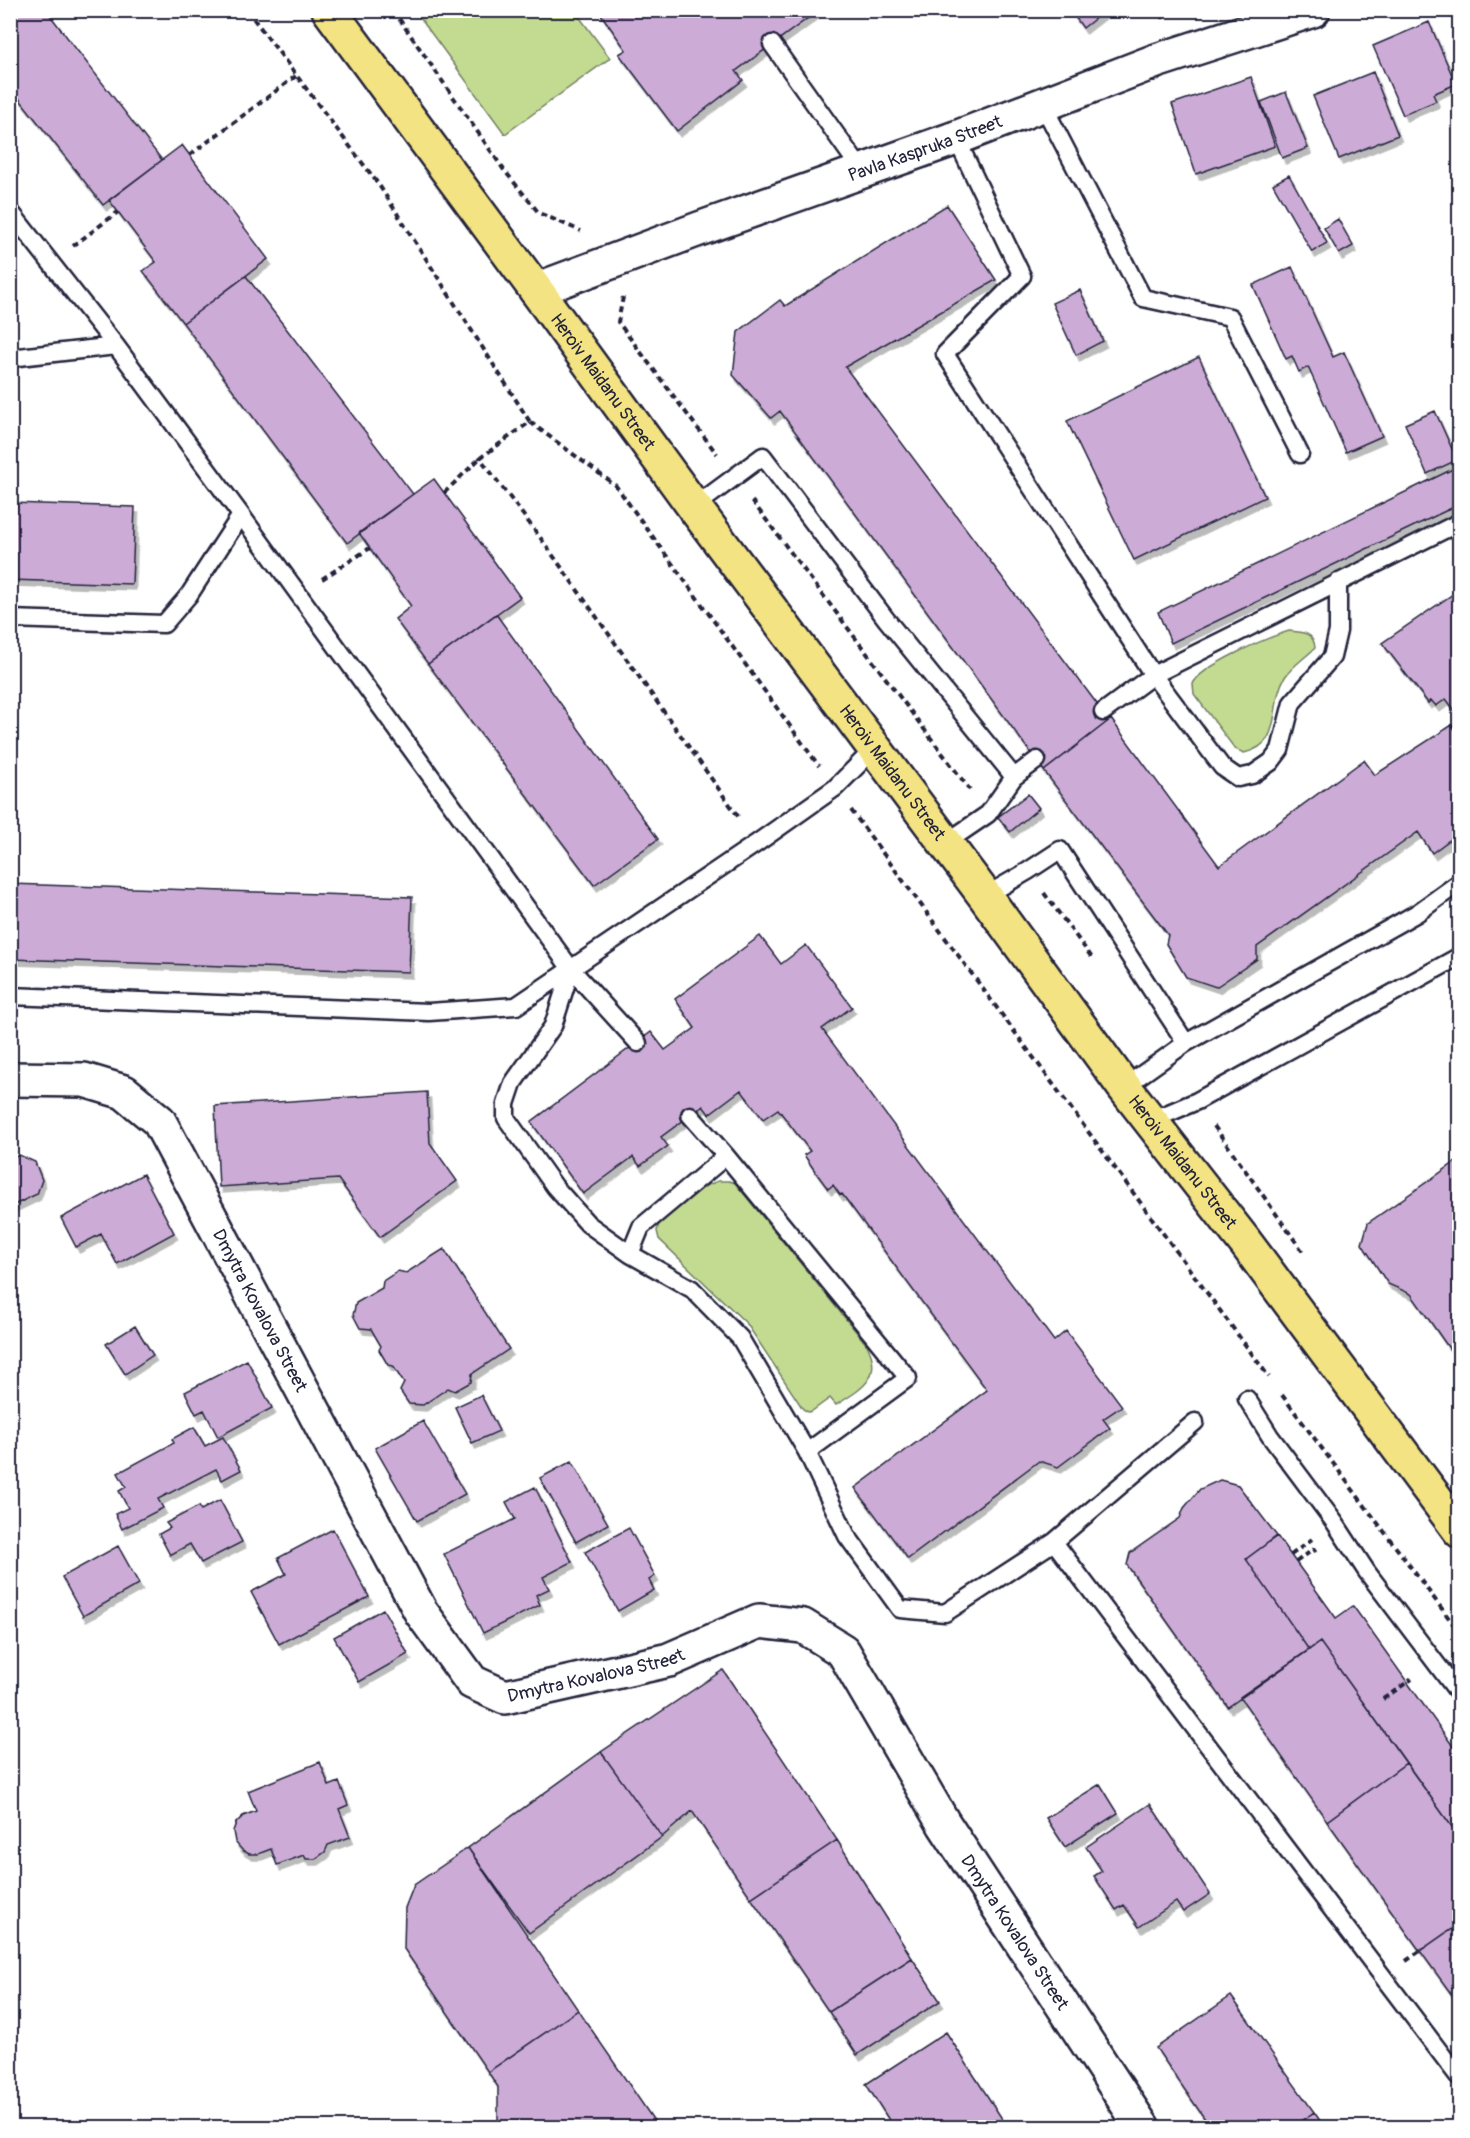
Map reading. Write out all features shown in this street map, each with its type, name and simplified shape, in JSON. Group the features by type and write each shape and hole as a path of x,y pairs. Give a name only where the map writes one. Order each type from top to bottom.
{"main road":[{"name":"Heroiv Maidanu Street","path":"329,10 1124,1087 1245,1242 1460,1532"}],"street":[{"name":"Pavla Kaspruka Street","path":"536,290 699,229 956,138 1156,61 1313,10"},
{"name":"Dmytra Kovalova Street","path":"10,1079 84,1080 124,1092 159,1121 421,1612 472,1682 505,1697 669,1660 759,1621 803,1626 843,1651 944,1824 1143,2127"}],"lane":[{"path":"772,45 862,171"},
{"path":"1043,105 1143,298 1230,317 1300,454"},
{"path":"956,138 1022,276 945,354 1153,675 1222,767 1238,778 1252,775 1270,762 1280,750 1292,703 1332,657 1338,631 1338,582"},
{"path":"10,211 116,346 241,514 571,969 638,1042"},
{"path":"10,358 116,346"},
{"path":"694,507 763,456 886,619 1014,777"},
{"path":"10,620 164,624 189,595 241,514"},
{"path":"1103,712 1153,675 1456,524 1460,529"},
{"path":"10,996 429,1012 516,1006 835,788 874,749"},
{"path":"944,844 988,813 1014,777 1037,760"},
{"path":"985,896 1060,850 1186,1043"},
{"path":"1124,1087 1186,1043 1417,913 1460,882"},
{"path":"1150,1121 1197,1101 1459,958"},
{"path":"571,969 553,1026 513,1083 506,1104 506,1118 555,1187 588,1224 630,1254 692,1289 740,1338 807,1452 847,1536 900,1609 945,1613 1054,1542 1195,1422"},
{"path":"690,1115 908,1378 807,1452"},
{"path":"630,1254 641,1227 726,1156"},
{"path":"1247,1399 1270,1436 1335,1523 1367,1572 1460,1695"},
{"path":"1054,1542 1458,2076"}],"path":[{"path":"247,10 379,185 530,422 616,486 835,788 1273,1382"},
{"path":"190,154 296,76"},
{"path":"50,263 118,212"},
{"path":"444,493 480,458 530,422"},
{"path":"480,458 542,540 757,843"},
{"path":"298,594 370,548"},
{"path":"1280,1392 1460,1633"},
{"path":"1291,1555 1316,1536"},
{"path":"1383,1699 1407,1682"}],"green space":[{"path":"415,11 575,11 610,58 505,134"},
{"path":"1289,631 1310,636 1315,648 1285,677 1277,699 1271,732 1265,741 1257,748 1244,753 1235,749 1194,694 1193,684 1198,677 1221,661"},
{"path":"718,1181 735,1183 867,1345 872,1356 871,1374 861,1388 836,1405 830,1398 812,1411 808,1412 803,1409 747,1324 659,1239 657,1231 659,1223 698,1189"}],"building":[{"path":"10,10 46,10 162,160 103,205 10,87"},
{"path":"598,10 819,10 736,71 743,80 677,131 619,54 626,50"},
{"path":"1070,10 1106,10 1083,28"},
{"path":"1429,22 1456,84 1433,94 1436,101 1403,115 1373,46"},
{"path":"1373,72 1398,135 1339,159 1313,96"},
{"path":"1251,77 1275,146 1196,174 1172,104"},
{"path":"1286,92 1308,148 1282,158 1261,102"},
{"path":"182,145 268,259 183,323 143,271 156,262 109,200"},
{"path":"1289,175 1327,243 1312,252 1273,184"},
{"path":"947,205 996,280 845,367 1103,712 1111,719 1044,771 780,411 771,418 733,375 738,332 780,300 785,306"},
{"path":"1338,219 1353,246 1339,254 1324,228"},
{"path":"1292,267 1333,357 1344,352 1382,436 1346,452 1308,367 1299,372 1292,356 1286,359 1253,285"},
{"path":"246,276 413,494 347,543 183,323"},
{"path":"1080,290 1103,341 1076,355 1052,303"},
{"path":"1199,357 1265,497 1134,560 1067,421"},
{"path":"1435,411 1457,460 1427,474 1405,424"},
{"path":"1459,466 1460,504 1171,643 1158,612"},
{"path":"434,479 520,597 428,664 395,619 411,606 359,533"},
{"path":"10,503 135,507 132,584 10,580"},
{"path":"1456,592 1460,596 1460,717 1446,699 1436,706 1431,700 1428,703 1382,643"},
{"path":"496,614 658,839 594,885 428,664"},
{"path":"1111,719 1219,866 1364,760 1375,775 1452,725 1457,733 1460,731 1460,832 1432,853 1418,832 1257,947 1257,959 1216,987 1186,977 1166,944 1168,935 1044,771"},
{"path":"1028,794 1039,808 1010,832 998,817"},
{"path":"10,884 412,897 409,972 10,959"},
{"path":"760,936 781,964 806,945 852,1007 822,1029 1054,1341 1066,1331 1122,1406 1103,1419 1110,1428 1058,1467 1039,1461 908,1559 855,1488 987,1390 842,1194 840,1195 833,1185 828,1189 804,1155 810,1151 778,1109 763,1119 741,1090 709,1114 703,1106 661,1137 668,1146 640,1166 633,1157 583,1194 531,1122 651,1032 665,1050 695,1028 675,999"},
{"path":"427,1092 430,1143 457,1181 380,1237 338,1179 219,1187 215,1106"},
{"path":"19,1155 35,1162 42,1180 37,1194 10,1207 10,1159"},
{"path":"1460,1159 1460,1364 1411,1294 1388,1284 1362,1244 1368,1223"},
{"path":"143,1174 174,1233 117,1264 101,1234 76,1247 61,1218"},
{"path":"444,1249 509,1349 472,1374 471,1382 455,1391 448,1388 423,1405 409,1404 400,1391 404,1383 393,1366 388,1365 371,1329 360,1328 353,1315 356,1303 382,1288 383,1281 398,1271 406,1273"},
{"path":"135,1326 153,1355 125,1374 106,1344"},
{"path":"247,1360 272,1408 218,1437 204,1410 196,1414 185,1392"},
{"path":"481,1395 499,1431 472,1443 455,1407"},
{"path":"423,1421 465,1494 417,1521 375,1448"},
{"path":"194,1427 205,1446 223,1437 241,1470 222,1480 216,1469 158,1499 163,1508 122,1529 115,1514 128,1508 119,1491 126,1487 118,1473 174,1443 172,1439"},
{"path":"572,1461 608,1524 576,1542 540,1478"},
{"path":"1220,1480 1238,1485 1277,1536 1246,1559 1309,1650 1228,1707 1127,1565 1130,1553 1180,1518 1184,1508 1200,1489"},
{"path":"535,1487 572,1562 543,1577 549,1589 536,1595 540,1605 483,1633 444,1554 515,1519 506,1502"},
{"path":"220,1500 242,1542 201,1563 190,1544 170,1555 159,1534 170,1528 166,1523 199,1506 201,1510"},
{"path":"629,1528 655,1576 649,1580 654,1590 618,1611 585,1552"},
{"path":"333,1529 369,1597 279,1644 251,1592 286,1574 278,1558"},
{"path":"1277,1536 1336,1618 1353,1606 1460,1756 1460,1838 1320,1642 1309,1650 1246,1559"},
{"path":"118,1546 139,1584 83,1616 62,1577"},
{"path":"383,1609 408,1654 359,1682 334,1637"},
{"path":"1320,1642 1406,1763 1327,1821 1240,1697"},
{"path":"723,1670 837,1840 751,1898 692,1811 662,1837 601,1752"},
{"path":"601,1752 662,1837 529,1933 468,1848"},
{"path":"320,1762 329,1786 339,1782 348,1805 339,1809 350,1837 328,1845 325,1852 315,1859 306,1859 304,1855 277,1865 271,1849 258,1854 249,1854 242,1850 235,1842 233,1831 236,1823 243,1816 256,1811 248,1791"},
{"path":"1406,1763 1460,1838 1460,1923 1420,1951 1327,1821"},
{"path":"1100,1784 1118,1813 1065,1847 1046,1818"},
{"path":"1150,1804 1210,1894 1183,1912 1176,1902 1139,1927 1124,1905 1116,1910 1094,1876 1102,1871 1086,1847"},
{"path":"837,1840 912,1958 829,2012 751,1898"},
{"path":"468,1848 578,2010 488,2072 404,1949 405,1908 414,1885"},
{"path":"1460,1923 1460,2006 1420,1951"},
{"path":"912,1958 940,2001 857,2055 829,2012"},
{"path":"1231,1996 1314,2112 1292,2128 1211,2128 1156,2048"},
{"path":"578,2010 659,2128 502,2128 498,2122 498,2087 488,2072"},
{"path":"946,2032 1008,2128 894,2128 866,2084"},
{"path":"1314,2112 1325,2128 1292,2128"}]}
